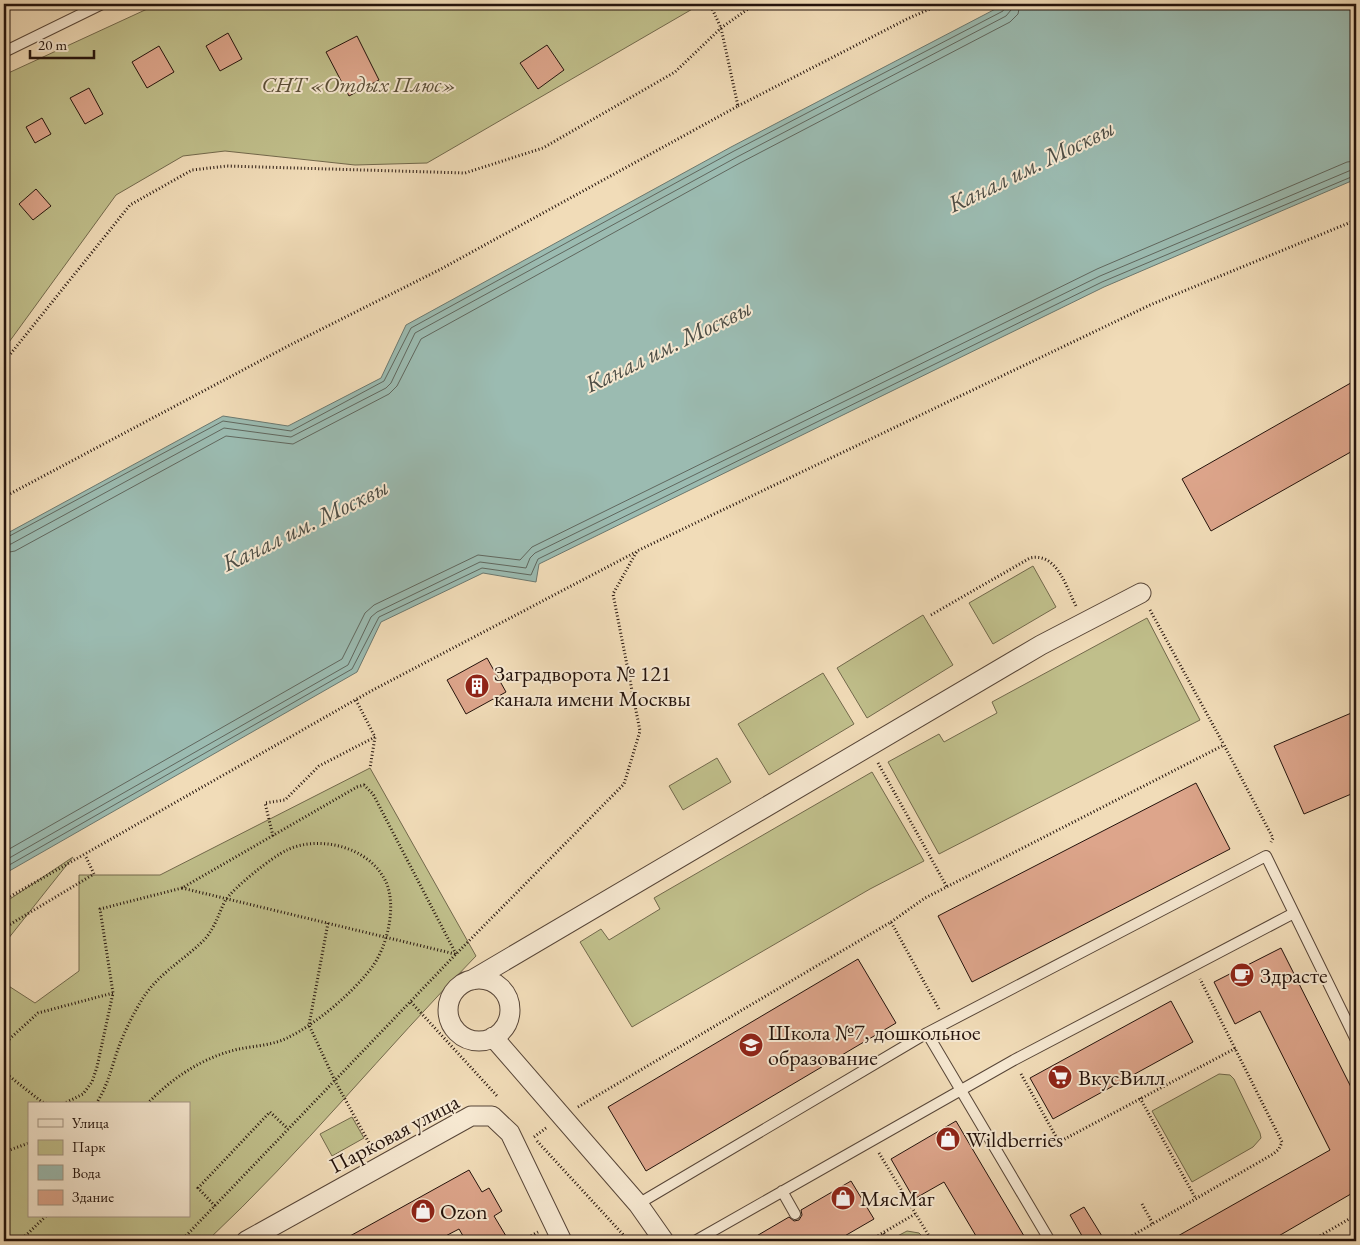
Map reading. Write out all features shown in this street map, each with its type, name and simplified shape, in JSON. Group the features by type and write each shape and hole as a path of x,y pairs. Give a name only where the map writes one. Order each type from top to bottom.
{"street":[{"path":"472,980 490,981 499,986 510,1004 506,1024 493,1037 475,1040 458,1032 449,1016 448,1007 456,990 472,980 868,746 1041,645 1141,593"},
{"path":"493,1037 563,1115 638,1204 664,1241"},
{"name":"Парковая улица","path":"246,1241 472,1116 492,1116 510,1133 562,1241"}],"lane":[{"path":"4,52 102,4"},
{"path":"638,1204 946,1022 1266,856 1356,1040"},
{"path":"695,1241 1014,1060 1294,913"},
{"path":"927,1033 962,1089 1050,1241"},
{"path":"782,1191 795,1214"}],"path":[{"path":"710,4 722,28 738,106"},
{"path":"4,362 130,205 192,170 227,166 465,173 543,148 675,72 722,28 755,4"},
{"path":"4,497 290,345 441,269 738,106 907,19 941,4"},
{"path":"4,900 356,700 547,597 637,551 1150,305 1356,220"},
{"path":"181,1241 456,954 624,784 640,731 613,594 637,551"},
{"path":"931,615 1030,558 1038,556 1048,559 1054,564 1085,622"},
{"path":"1141,593 1273,838 1266,856"},
{"path":"356,700 374,737 370,768"},
{"path":"273,836 265,803 284,800 319,766 374,737"},
{"path":"534,1137 563,1115 892,922 925,898 1224,745"},
{"path":"868,746 947,887"},
{"path":"67,1102 83,1094 92,1082 113,994 100,909 182,888 358,787 364,785 369,788 456,954"},
{"path":"97,1102 106,1086 117,1050 143,998 156,981 187,955 214,927 226,899 272,859 286,850 302,844 331,844 366,858 385,880 388,892 390,923 379,958 356,986 309,1025 288,1038 236,1050 209,1059 184,1072 149,1102"},
{"path":"4,928 94,874 85,855"},
{"path":"182,888 456,954"},
{"path":"892,922 946,1022"},
{"path":"328,923 309,1025 335,1081 382,1166"},
{"path":"1123,1241 1273,1154 1280,1149 1282,1142 1194,966"},
{"path":"4,1044 38,1013 113,994"},
{"path":"1014,1060 1059,1142 1236,1048"},
{"path":"4,1072 42,1102"},
{"path":"1140,1098 1196,1199"},
{"path":"215,1206 198,1188 270,1112 288,1129"},
{"path":"871,1140 932,1241"},
{"path":"4,1152 28,1143"},
{"path":"1142,1204 1153,1224"},
{"path":"869,1241 915,1214"},
{"path":"1311,1241 1356,1215"},
{"path":"20,1241 44,1218"},
{"path":"884,1232 889,1241"}],"green space":[{"name":"СНТ «Отдых Плюс»","path":"158,4 701,4 427,163 355,165 225,151 183,156 116,195 4,349 4,75"},
{"path":"1033,566 1056,607 993,644 969,603"},
{"path":"923,615 953,665 867,718 837,668"},
{"path":"1147,618 1200,720 939,854 888,762 939,734 944,742 997,713 992,702"},
{"path":"823,673 854,724 769,775 738,724"},
{"path":"717,758 731,782 683,810 669,786"},
{"path":"370,768 476,956 310,1136 207,1241 4,1241 4,983 35,1003 79,971 79,875 160,875"},
{"path":"872,772 924,861 870,889 632,1027 580,942 601,929 609,940 660,909 654,898"},
{"path":"73,857 4,944 4,903"},
{"path":"1219,1074 1230,1075 1234,1079 1261,1138 1253,1147 1192,1182 1152,1111"},
{"path":"352,1117 364,1138 332,1156 320,1134"},
{"path":"907,1231 919,1233 927,1241 888,1241"}],"water":[{"name":"Канал им. Москвы","path":"1005,4 1356,4 1356,179 1104,287 539,564 536,582 483,573 381,622 357,672 4,874 4,535 223,416 288,426 381,378 406,325 731,147"}],"building":[{"path":"228,33 242,59 220,71 206,46"},
{"path":"357,36 379,80 349,96 326,52"},
{"path":"547,45 564,70 538,89 520,63"},
{"path":"159,46 174,72 147,88 132,62"},
{"path":"89,88 103,114 85,124 70,98"},
{"path":"42,118 51,134 35,143 26,127"},
{"path":"36,189 51,206 33,220 19,204"},
{"path":"1356,380 1356,449 1211,531 1182,479"},
{"name":"Заградворота № 121 канала имени Москвы","path":"487,658 506,692 466,714 447,680"},
{"path":"1356,711 1356,792 1304,814 1274,746"},
{"path":"1196,783 1230,849 972,982 938,916"},
{"path":"1281,948 1356,1097 1356,1191 1270,1241 1169,1241 1330,1150 1260,1011 1235,1024 1214,982"},
{"path":"858,959 896,1023 646,1171 608,1107"},
{"path":"1171,1001 1193,1042 1053,1119 1030,1078"},
{"path":"956,1121 1027,1241 979,1241 944,1182 914,1199 891,1159"},
{"path":"469,1170 482,1192 489,1188 502,1211 494,1216 509,1241 466,1241 459,1229 436,1241 341,1241"},
{"path":"851,1181 874,1219 836,1241 748,1241 789,1217 794,1221 799,1220 802,1215 801,1210"},
{"path":"1084,1207 1105,1241 1085,1241 1070,1215"}],"place":[{"name":"Заградворота № 121 канала имени Москвы","path":"477,686"},
{"name":"Здрасте","path":"1242,975"},
{"name":"Школа №7, дошкольное образование","path":"751,1045"},
{"name":"ВкусВилл","path":"1060,1077"},
{"name":"Wildberries","path":"948,1139"},
{"name":"МясМаг","path":"843,1198"},
{"name":"Ozon","path":"423,1211"}]}
